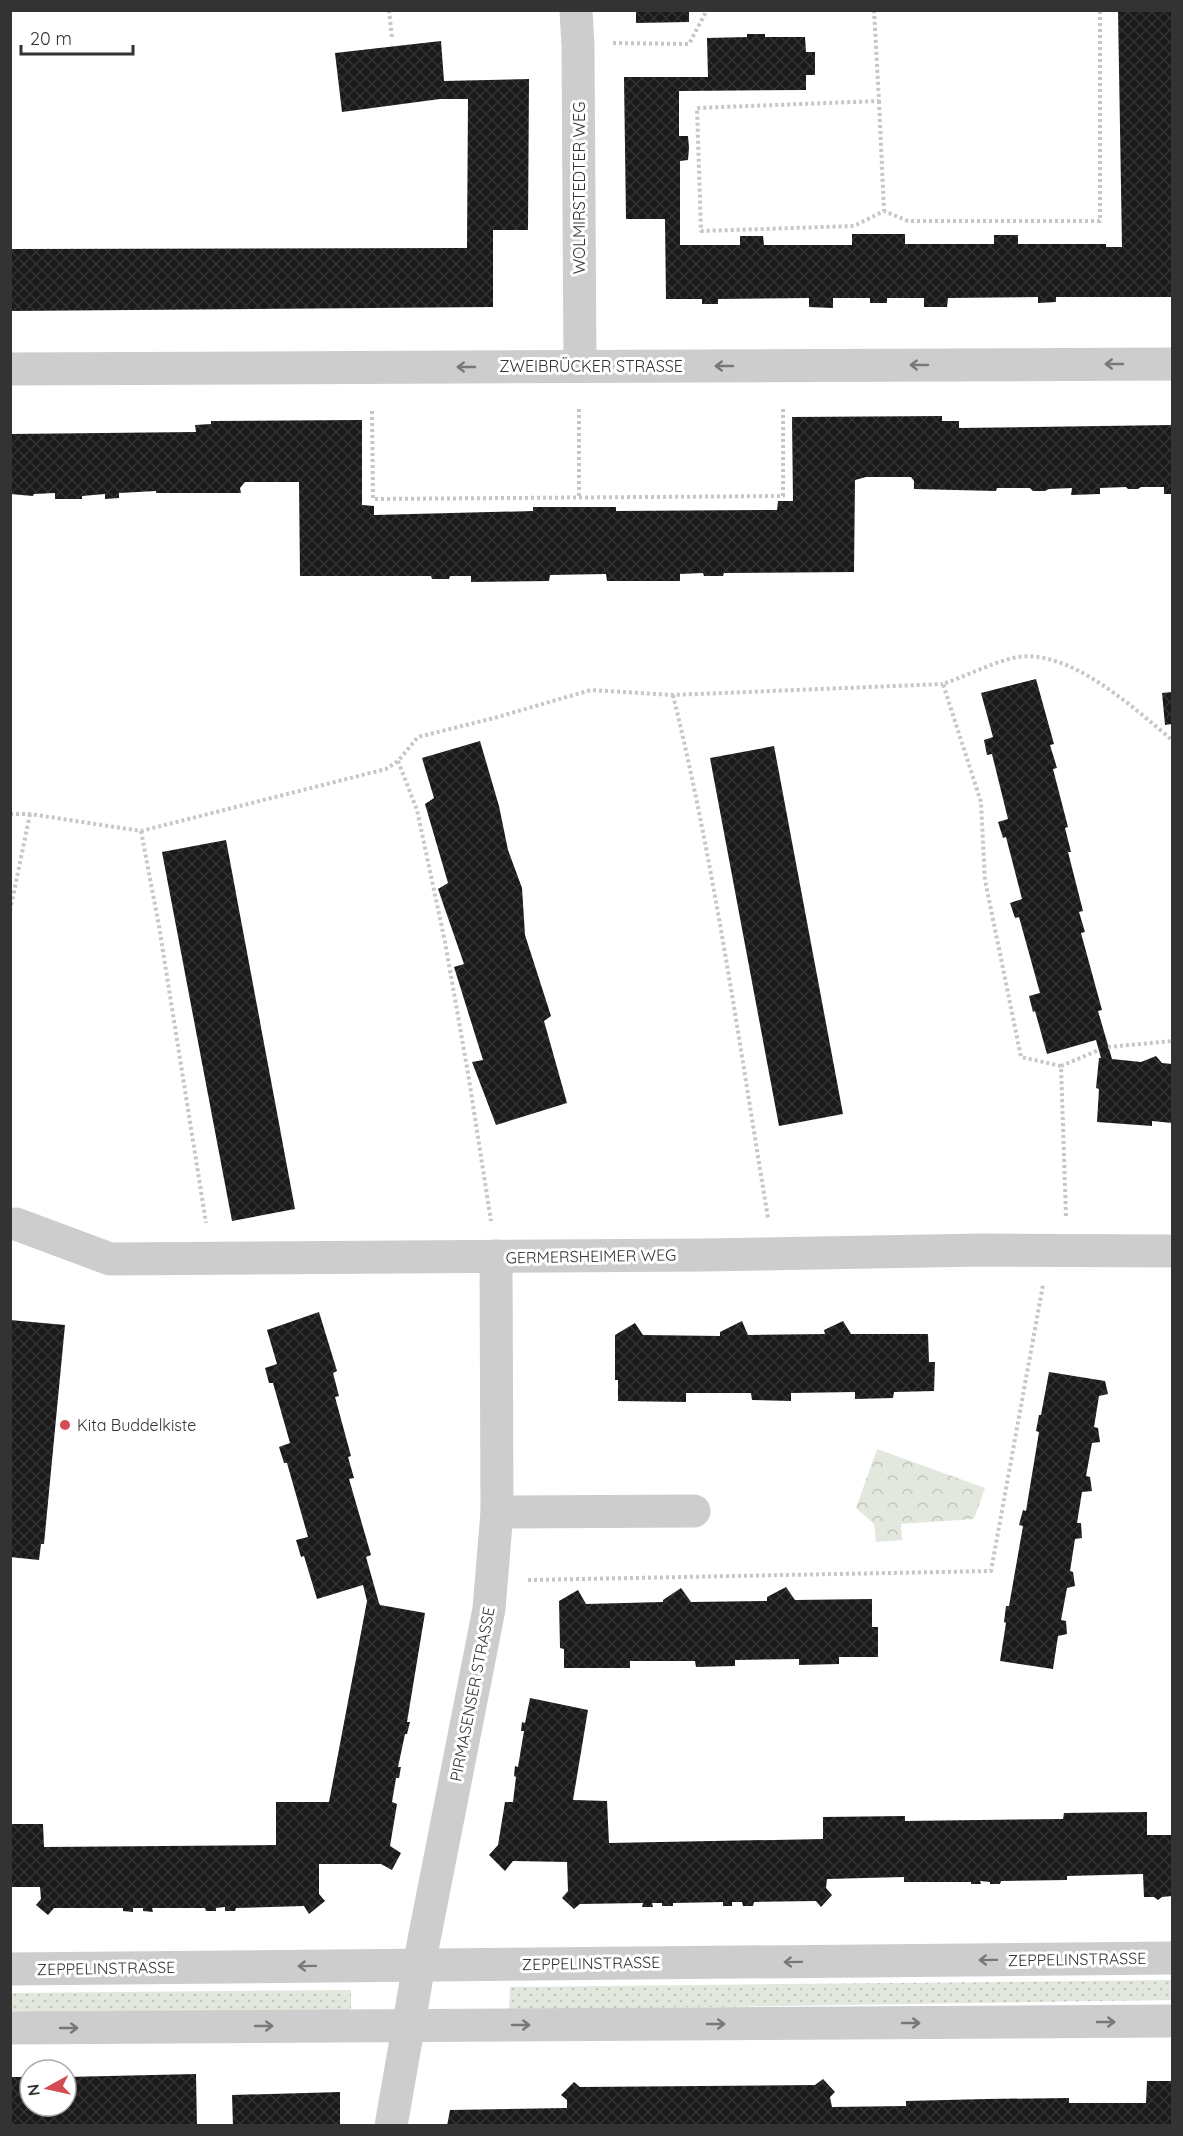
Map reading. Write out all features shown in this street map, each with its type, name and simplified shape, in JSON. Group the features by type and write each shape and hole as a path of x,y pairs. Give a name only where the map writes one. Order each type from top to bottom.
{"street":[{"name":"WOLMIRSTEDTER WEG","path":"576,10 580,366"},
{"name":"ZWEIBRÜCKER STRASSE","path":"10,369 1173,364"},
{"name":"GERMERSHEIMER WEG","path":"16,1224 110,1259 494,1243 1173,1251"},
{"name":"PIRMASENSER STRASSE","path":"391,2126 419,1965 489,1609 497,1512 494,1243"},
{"path":"497,1512 694,1511"},
{"name":"ZEPPELINSTRASSE","path":"10,1969 1173,1958"},
{"path":"10,2028 1173,2021"}],"path":[{"path":"389,10 392,38"},
{"path":"609,44 689,44 707,10"},
{"path":"874,10 884,211"},
{"path":"879,101 697,108 701,231 854,226 884,211 908,221 1100,221 1100,10"},
{"path":"372,411 373,499 783,496 783,408"},
{"path":"579,409 579,497"},
{"path":"10,814 30,814 141,831 386,769 398,761 418,737 591,690 673,695 943,684 1014,657 1045,657 1086,674 1127,702 1173,740"},
{"path":"943,684 981,802 985,879 1021,1057 1061,1066 1098,1050"},
{"path":"673,695 693,778 714,888 770,1227"},
{"path":"398,761 417,810 445,942 494,1243"},
{"path":"10,911 30,814"},
{"path":"141,831 207,1233"},
{"path":"1108,1047 1173,1041"},
{"path":"1061,1066 1066,1225"},
{"path":"518,1580 991,1571 1043,1283"}],"green space":[{"path":"877,1449 985,1488 974,1519 901,1524 902,1540 876,1542 874,1524 856,1508"},
{"path":"1172,1980 1172,2000 509,2010 510,1987"},
{"path":"351,1990 351,2010 11,2013 10,1993"}],"building":[{"path":"636,10 689,10 689,22 636,23"},
{"path":"1118,10 1171,10 1172,297 1056,297 1056,302 1038,303 1038,297 948,298 947,307 924,307 924,298 887,298 887,303 870,303 870,298 833,298 833,308 809,307 809,298 718,299 718,304 702,304 702,299 666,299 665,219 626,219 624,77 708,77 707,38 747,37 747,34 765,34 765,37 805,37 806,52 815,52 815,75 806,75 806,90 679,91 679,136 688,136 689,148 688,160 680,161 680,245 740,245 740,236 763,236 764,245 852,245 852,234 905,234 905,244 994,244 994,235 1018,235 1018,244 1106,244 1106,247 1122,247"},
{"path":"441,41 444,81 529,79 528,230 493,230 493,307 10,311 10,249 467,248 468,99 440,99 342,112 335,53"},
{"path":"942,416 942,421 959,421 959,428 1172,425 1172,494 1164,494 1164,487 1100,488 1100,494 1071,495 1072,488 1045,491 1033,491 1030,488 997,488 996,491 914,489 914,481 911,477 866,477 855,480 854,572 724,573 723,576 704,576 703,573 680,574 680,581 607,581 606,574 550,575 549,581 471,582 471,576 432,579 431,576 300,576 299,482 245,482 240,488 241,493 156,493 156,491 119,493 119,498 105,499 105,494 82,496 82,499 55,499 55,493 34,494 33,496 10,494 10,434 196,432 195,425 211,424 211,421 362,420 362,505 374,506 374,515 533,511 533,507 616,507 616,511 777,510 778,501 793,501 792,417"},
{"path":"1036,679 1054,744 1050,745 1057,768 1053,769 1068,827 1065,828 1071,852 1068,852 1083,911 1079,912 1085,932 1081,933 1102,1010 1098,1011 1112,1059 1141,1062 1156,1056 1162,1063 1172,1064 1172,1123 1152,1121 1152,1126 1097,1122 1099,1089 1096,1088 1099,1058 1101,1058 1096,1040 1047,1054 1035,1011 1033,1012 1029,996 1040,993 1019,917 1015,918 1010,903 1022,899 1006,837 1003,838 998,822 1008,819 992,754 987,755 984,740 993,737 981,693"},
{"path":"1172,692 1172,724 1165,725 1162,693"},
{"path":"480,741 499,806 508,850 522,888 525,935 551,1016 544,1021 567,1103 496,1125 472,1062 483,1060 454,967 464,964 438,889 448,883 425,804 434,798 422,758"},
{"path":"774,746 843,1114 779,1126 710,758"},
{"path":"226,840 295,1209 232,1221 162,852"},
{"path":"319,1312 337,1371 333,1373 339,1396 335,1397 351,1456 348,1457 354,1478 349,1479 371,1555 366,1557 379,1603 425,1613 407,1722 410,1722 407,1734 405,1734 398,1767 401,1767 399,1778 396,1778 392,1802 397,1804 390,1846 401,1853 392,1870 381,1864 319,1864 319,1894 325,1901 309,1914 304,1906 236,1908 235,1911 225,1911 225,1907 216,1908 216,1911 206,1911 205,1908 152,1908 153,1912 143,1911 143,1908 133,1908 133,1912 123,1911 123,1908 54,1908 48,1915 36,1905 41,1899 40,1887 10,1887 10,1824 43,1824 44,1847 276,1845 276,1802 329,1802 367,1601 363,1585 317,1599 304,1556 301,1557 296,1540 308,1537 287,1463 284,1463 279,1447 290,1443 273,1383 269,1383 265,1368 277,1364 267,1330"},
{"path":"10,1320 65,1325 44,1544 41,1544 39,1560 10,1557"},
{"path":"742,1321 748,1335 825,1334 824,1330 843,1321 851,1334 928,1334 929,1362 935,1362 934,1391 894,1392 893,1398 855,1399 855,1392 791,1393 791,1401 752,1400 751,1393 686,1393 686,1402 618,1401 618,1380 615,1380 615,1335 635,1323 643,1335 720,1336 720,1332"},
{"path":"1049,1372 1105,1381 1108,1394 1099,1396 1094,1427 1098,1428 1100,1442 1092,1443 1086,1476 1090,1477 1092,1491 1082,1492 1077,1523 1081,1523 1082,1538 1075,1539 1070,1571 1073,1572 1075,1586 1067,1588 1061,1620 1066,1621 1067,1634 1058,1636 1053,1669 1000,1661 1006,1623 1004,1622 1006,1606 1009,1606 1023,1526 1019,1525 1023,1510 1026,1511 1039,1432 1036,1431"},
{"path":"786,1587 795,1600 872,1599 872,1627 878,1627 878,1657 839,1657 839,1664 799,1665 799,1659 735,1660 735,1666 696,1667 695,1661 630,1661 630,1668 564,1668 564,1649 560,1648 559,1601 578,1590 586,1604 663,1602 681,1588 691,1602 767,1601 767,1597"},
{"path":"530,1698 588,1710 573,1800 607,1801 609,1843 823,1839 823,1817 905,1816 905,1821 1063,1819 1064,1813 1147,1812 1147,1835 1172,1835 1172,1896 1158,1900 1154,1897 1144,1897 1143,1874 1067,1876 1067,1880 1001,1881 1000,1884 980,1881 981,1884 904,1882 904,1877 827,1879 826,1888 832,1895 821,1907 816,1901 754,1902 753,1906 743,1906 742,1902 732,1902 732,1906 723,1906 723,1902 673,1903 673,1906 652,1903 653,1907 642,1907 643,1903 580,1904 574,1909 562,1898 568,1891 567,1862 513,1861 505,1871 489,1855 498,1845 505,1802 513,1802 515,1766 518,1767 524,1731 521,1731 522,1722 525,1723"},
{"path":"196,2074 197,2126 10,2126 10,2077 18,2077 18,2118 78,2118 78,2077"},
{"path":"823,2079 835,2092 830,2097 832,2107 906,2106 906,2101 987,2099 1069,2098 1069,2103 1146,2103 1147,2081 1172,2081 1172,2126 447,2126 450,2110 567,2108 567,2100 561,2095 574,2082 580,2087 815,2085"},
{"path":"340,2092 340,2126 233,2126 232,2095"}],"place":[{"name":"Kita Buddelkiste","path":"65,1425"}]}
